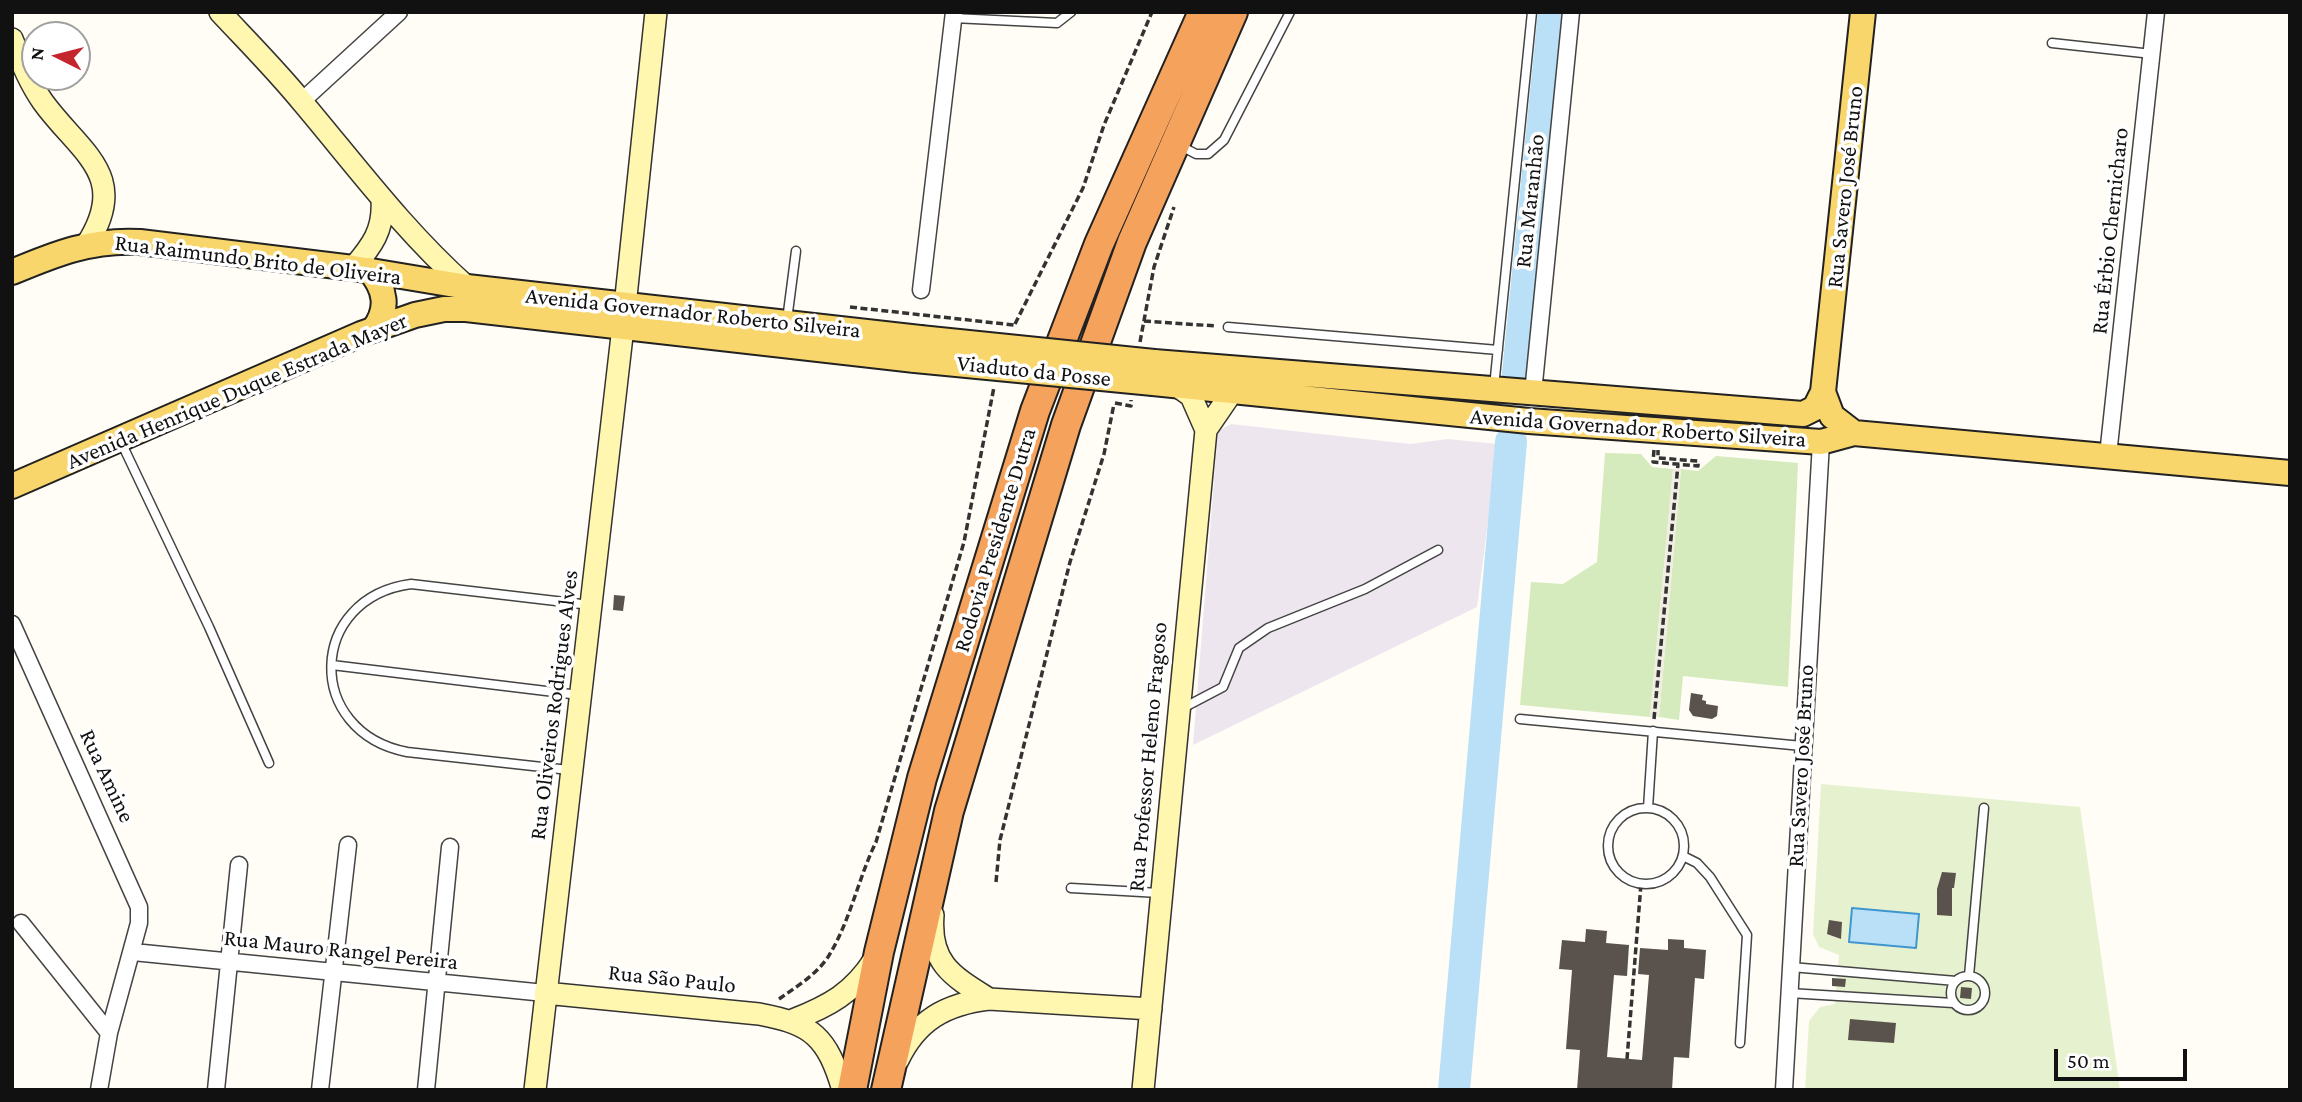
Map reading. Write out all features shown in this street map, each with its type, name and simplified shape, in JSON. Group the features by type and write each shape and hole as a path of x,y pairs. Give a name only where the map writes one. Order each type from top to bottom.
{"highway":[{"name":"Rodovia Presidente Dutra","path":"852,1090 879,952 922,778 1035,411 1099,244 1203,12"},
{"name":"Rodovia Presidente Dutra","path":"886,1087 936,859 1066,425 1108,305 1233,12"}],"main road":[{"path":"220,12 302,101 382,200 431,291"},
{"name":"Rua Oliveiros Rodrigues Alves","path":"535,1090 593,605 656,12"},
{"name":"Rua Savero José Bruno","path":"1823,392 1863,12"},
{"path":"12,39 36,90 87,154 102,180 106,200 103,215 87,244"},
{"path":"374,329 381,320 384,302 382,289 361,269 381,227 382,200"},
{"name":"Rua Raimundo Brito de Oliveira","path":"12,272 87,244 113,240 361,269 431,291 466,298"},
{"name":"Avenida Henrique Duque Estrada Mayer","path":"12,486 374,329 431,291 444,309 466,298"},
{"name":"Avenida Governador Roberto Silveira","path":"466,298 918,349"},
{"name":"Avenida Governador Roberto Silveira","path":"624,317 787,323 918,349"},
{"name":"Viaduto da Posse","path":"918,349 1161,377"},
{"name":"Avenida Governador Roberto Silveira","path":"1161,377 1494,390 1802,414 1815,408 1823,392"},
{"name":"Avenida Governador Roberto Silveira","path":"1161,377 1232,392 1529,421 1821,442 1854,433 2290,473"},
{"name":"Rua Professor Heleno Fragoso","path":"1161,377 1191,396 1206,430"},
{"name":"Rua Professor Heleno Fragoso","path":"1143,1090 1177,710 1206,430 1232,392"},
{"path":"1823,392 1832,416 1854,433"},
{"path":"936,859 932,928 937,955 956,978 989,999"},
{"path":"793,1020 840,999 860,981 879,952"},
{"name":"Rua São Paulo","path":"545,993 759,1014 793,1020 815,1034 827,1049 844,1090"},
{"path":"886,1087 905,1045 927,1020 948,1008 989,999 1150,1009"}],"street":[{"path":"302,101 399,12"},
{"name":"Rua Maranhão","path":"1533,393 1571,12"},
{"name":"Rua Érbio Chernicharo","path":"2108,455 2156,12"},
{"path":"921,290 954,15"},
{"name":"Rua Savero José Bruno","path":"1784,1090 1821,442"},
{"name":"Rua Amine","path":"12,624 137,897 139,923 109,1033 99,1090"},
{"path":"320,1090 348,845"},
{"path":"426,1090 450,847"},
{"path":"216,1090 239,865"},
{"path":"21,923 109,1033"},
{"name":"Rua Mauro Rangel Pereira","path":"133,952 545,993"}],"lane":[{"path":"954,15 1057,23 1072,12"},
{"path":"1175,143 1196,154 1208,155 1216,150 1224,140 1290,12"},
{"name":"Rua Maranhão","path":"1494,390 1532,12"},
{"path":"2052,43 2152,54"},
{"path":"787,323 796,251"},
{"path":"1228,327 1498,350"},
{"path":"120,439 209,627 269,763"},
{"path":"1177,710 1223,687 1239,648 1268,628 1365,589 1438,550"},
{"path":"572,771 408,752 382,746 359,731 342,710 335,697 331,665 336,640 349,616 371,596 397,586 411,584 593,605"},
{"path":"331,665 581,695"},
{"path":"1521,719 1802,746"},
{"path":"1648,808 1653,731"},
{"path":"1648,808 1665,813 1675,820 1684,843 1683,856 1670,876 1658,883 1641,884 1622,876 1614,866 1608,842 1619,819 1629,811 1648,808"},
{"path":"1969,976 1984,808"},
{"path":"1683,856 1697,863 1710,877 1747,934 1740,1043"},
{"path":"1071,888 1162,893"},
{"path":"1790,967 1956,981 1969,976"},
{"path":"1789,993 1953,1003 1961,1010 1971,1010 1979,1007 1984,999 1984,986 1969,976"},
{"path":"1953,1003 1951,989 1956,981"}],"path":[{"path":"1014,325 1083,188 1104,125 1152,12"},
{"path":"1141,339 1154,267 1177,199"},
{"path":"1144,321 1228,327"},
{"path":"759,1014 804,981 826,959 842,930 860,875 876,842 964,542 991,397"},
{"path":"996,882 1004,827 1070,562 1104,454 1114,404"},
{"path":"1654,453 1653,462 1698,466 1699,461 1658,458 1659,447"},
{"path":"1653,731 1678,464"},
{"path":"1627,1059 1641,884"}],"shaded area":[{"path":"1231,424 1410,444 1448,439 1498,444 1477,607 1193,745 1218,431"},
{"path":"1673,469 1681,469 1659,717 1650,717"}],"green space":[{"path":"1605,453 1641,454 1652,467 1673,469 1650,717 1520,705 1531,582 1563,584 1597,562"},
{"path":"1716,456 1798,463 1788,687 1683,676 1679,720 1659,717 1681,469 1698,471"},
{"path":"1821,784 2080,807 2120,1090 1805,1090 1809,1021 1820,1007 1835,1004 1839,955 1819,947 1813,934"}],"water":[{"path":"1852,908 1919,914 1916,948 1849,942"}],"building":[{"path":"614,595 625,596 623,611 613,610"},
{"path":"1691,693 1703,695 1702,700 1706,701 1706,704 1718,706 1717,716 1712,719 1693,716 1689,710"},
{"path":"1942,872 1956,873 1952,888 1952,916 1937,915 1937,889"},
{"path":"1829,920 1842,922 1841,939 1827,934"},
{"path":"1586,929 1607,931 1606,943 1629,945 1627,976 1614,975 1607,1057 1642,1060 1649,975 1638,974 1640,948 1668,950 1668,939 1684,940 1684,948 1706,950 1704,979 1695,978 1689,1058 1674,1057 1672,1090 1577,1090 1580,1050 1566,1049 1572,970 1559,969 1562,940 1585,942"},
{"path":"1832,978 1846,979 1845,987 1832,986"},
{"path":"1961,987 1972,988 1971,999 1960,998"},
{"path":"1850,1019 1896,1023 1894,1043 1848,1040"}],"waterway":[{"path":"1518,373 1554,12"},
{"path":"1454,1090 1511,442"}]}
